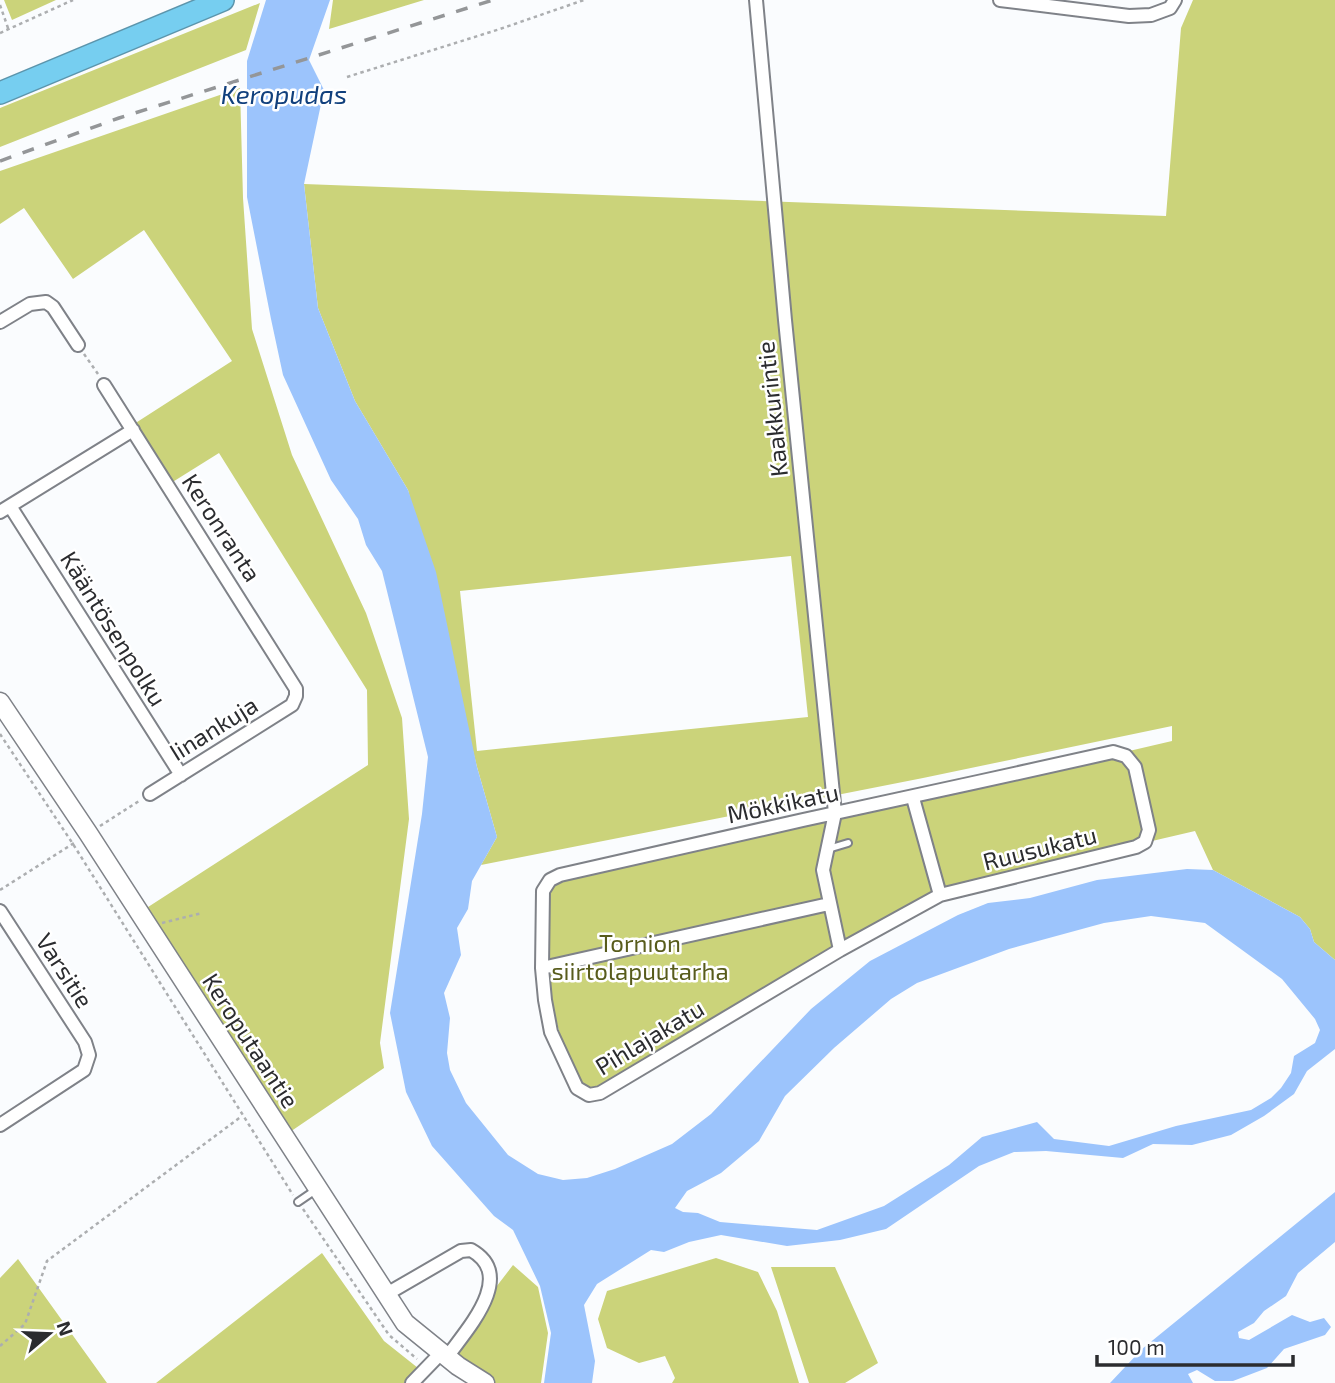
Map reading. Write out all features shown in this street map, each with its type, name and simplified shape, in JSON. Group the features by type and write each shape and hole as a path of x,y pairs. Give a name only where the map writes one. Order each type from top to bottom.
{"highway":[{"path":"0,93 223,0"}],"street":[{"name":"Kaakkurintie","path":"756,0 835,813"},
{"path":"1000,0 1129,16 1152,15 1170,8 1175,0"},
{"path":"0,322 30,304 46,302 53,307 78,345"},
{"name":"Keronranta","path":"104,385 294,682 296,696"},
{"path":"5,509 133,430"},
{"name":"Kääntösenpolku","path":"5,509 181,775"},
{"name":"Iinankuja","path":"150,794 292,705 296,696"},
{"name":"Keroputaantie","path":"0,703 88,833 405,1323 444,1355 485,1383"},
{"name":"Mökkikatu","path":"542,968 542,891 550,880 560,875 1113,752"},
{"name":"Ruusukatu","path":"940,895 1136,847 1146,842 1149,830 1135,767 1126,756 1113,752"},
{"path":"835,813 835,824 826,849 823,870 840,950 940,895 913,797"},
{"path":"542,968 829,904"},
{"name":"Varsitie","path":"0,911 85,1042 89,1055 84,1070 0,1125"},
{"name":"Pihlajakatu","path":"542,968 551,1032 577,1088 589,1095 600,1093 840,950"},
{"path":"385,1294 461,1251 471,1250 487,1263 491,1274 486,1300 444,1355 427,1367 412,1383"}],"lane":[{"path":"826,849 848,843"},
{"path":"298,1202 319,1188"}],"path":[{"path":"0,33 73,0"},
{"path":"347,77 584,0"},
{"path":"0,5 9,29"},
{"path":"78,345 104,385"},
{"path":"0,734 73,844 298,1202 389,1335 427,1367"},
{"path":"148,929 164,922 202,913"},
{"path":"0,1346 25,1324 47,1261 242,1116"}],"green space":[{"path":"4,0 56,0 12,20"},
{"path":"333,0 424,0 329,29"},
{"name":"Tornion siirtolapuutarha","path":"1193,0 1335,0 1335,960 1314,942 1310,929 1300,917 1213,870 1195,831 942,890 600,1089 587,1087 576,1076 571,1064 561,1038 551,997 547,893 553,884 1172,741 1172,726 481,865 497,837 408,490 355,401 318,308 304,184 1166,216 1181,28","holes":["791,556 808,717 477,751 460,591"]},
{"path":"260,3 246,50 0,147 0,108"},
{"path":"240,88 243,198 252,329 292,455 366,613 402,718 409,819 380,1043 384,1068 284,1136 145,909 368,765 367,690 219,453 171,483 134,424 232,361 144,230 73,279 24,208 0,224 0,171"},
{"path":"322,1253 384,1341 418,1368 404,1383 156,1383"},
{"path":"716,1258 758,1272 777,1311 799,1383 672,1383 675,1378 665,1356 639,1363 607,1348 598,1319 607,1291"},
{"path":"18,1259 107,1383 0,1383 0,1278"},
{"path":"513,1265 538,1287 548,1333 541,1383 493,1383 447,1351"},
{"path":"771,1267 835,1267 878,1363 845,1383 809,1383"}],"water":[{"name":"Keropudas","path":"266,0 330,0 309,60 324,90 304,184 318,308 355,401 408,490 436,572 477,767 497,837 472,881 468,909 457,928 461,955 444,993 450,1018 447,1053 450,1070 466,1103 508,1155 538,1174 563,1180 587,1178 615,1169 672,1144 711,1114 811,1009 870,961 958,915 988,903 1030,898 1097,880 1187,869 1213,870 1300,917 1310,929 1314,942 1335,960 1335,1049 1307,1071 1294,1094 1231,1135 1192,1145 1153,1144 1123,1158 1046,1151 1014,1152 979,1166 886,1229 840,1240 787,1246 721,1235 689,1242 664,1252 651,1250 597,1284 584,1305 595,1361 592,1383 544,1383 551,1333 540,1286 513,1230 494,1216 432,1146 406,1092 390,1013 422,814 428,757 382,571 366,545 358,519 331,480 283,375 247,197 247,61","holes":["1151,916 1205,923 1282,979 1315,1019 1320,1030 1315,1043 1294,1056 1291,1073 1281,1088 1271,1098 1251,1110 1176,1126 1109,1146 1054,1139 1037,1122 982,1137 949,1165 884,1206 817,1230 720,1222 675,1208 687,1191 721,1173 759,1141 785,1096 834,1048 891,999 917,983 1009,949 1104,923"]},
{"path":"1335,1192 1335,1242 1298,1273 1286,1296 1264,1311 1254,1323 1238,1332 1239,1338 1249,1340 1292,1315 1310,1322 1324,1318 1331,1327 1325,1335 1284,1349 1267,1368 1233,1381 1215,1381 1197,1370 1188,1374 1193,1383 1110,1383 1142,1349"}],"railway":[{"path":"0,161 119,118 493,0"}]}
